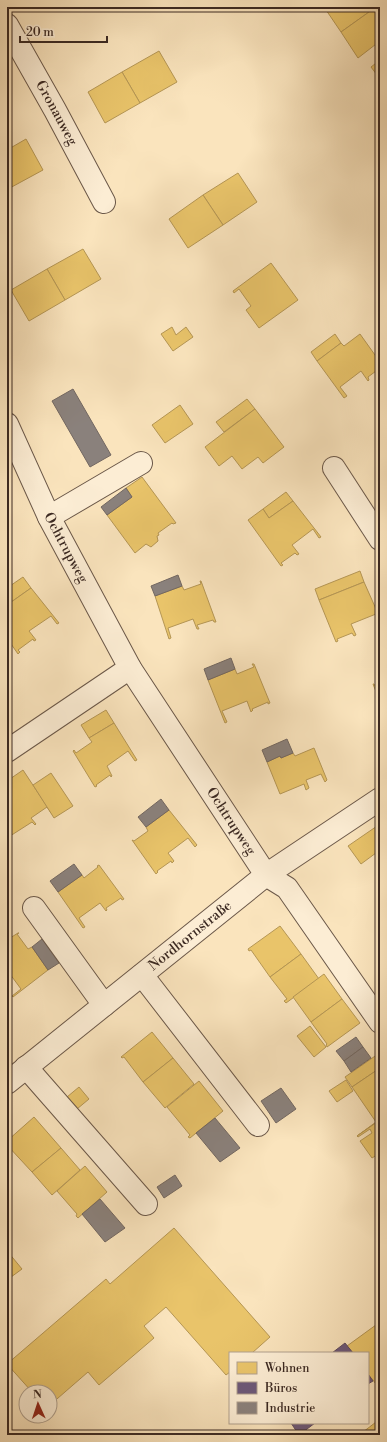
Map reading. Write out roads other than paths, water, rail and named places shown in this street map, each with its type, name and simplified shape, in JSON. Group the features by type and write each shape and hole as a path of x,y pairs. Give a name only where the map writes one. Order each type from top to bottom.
{"street":[{"name":"Gronauweg","path":"7,25 55,110 104,202"},
{"name":"Ochtrupweg","path":"7,424 49,517 130,668 266,876"},
{"path":"49,517 141,463"},
{"path":"334,466 380,539"},
{"path":"7,751 130,668"},
{"name":"Nordhornstraße","path":"7,1083 266,876 380,799"},
{"path":"266,876 287,888 380,1022"},
{"path":"34,908 104,1005"},
{"path":"142,975 258,1125"},
{"path":"26,1067 146,1204"}]}
